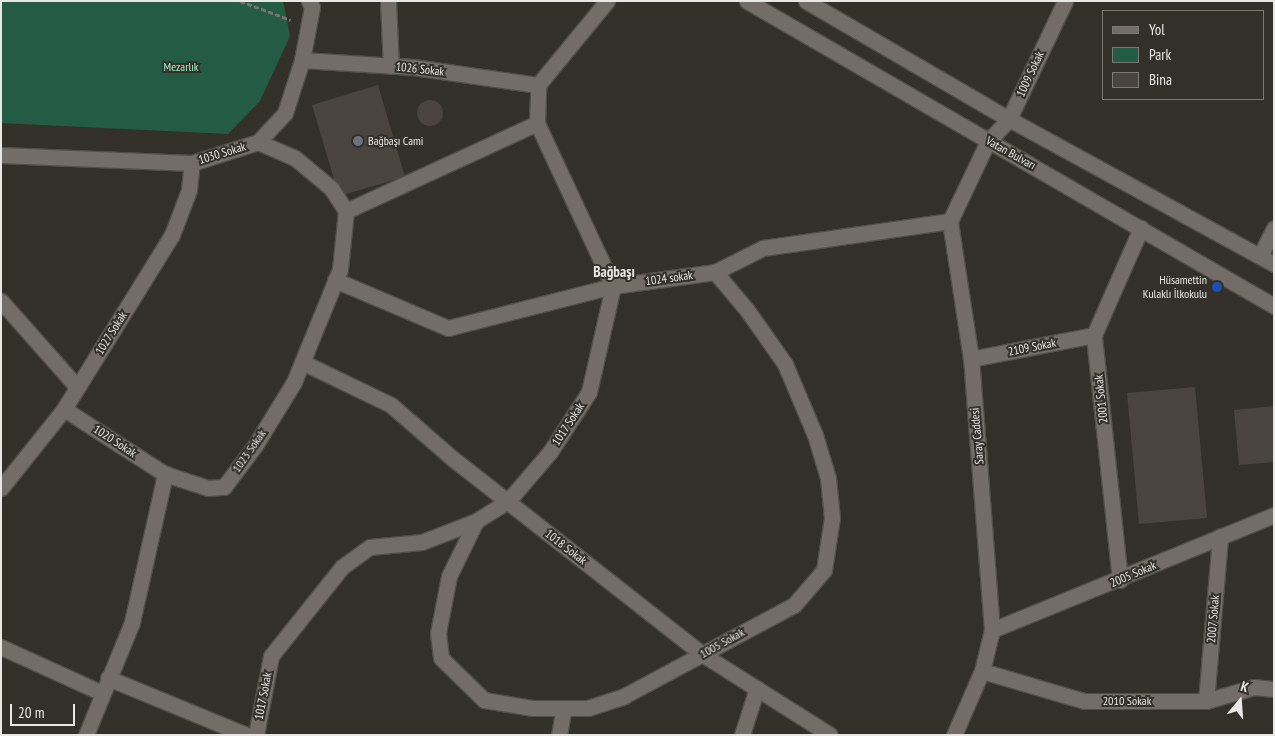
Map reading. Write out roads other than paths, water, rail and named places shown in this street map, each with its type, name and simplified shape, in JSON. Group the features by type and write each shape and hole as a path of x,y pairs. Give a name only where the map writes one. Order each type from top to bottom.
{"street":[{"name":"1030 Sokak","path":"1,155 192,163 258,142 285,113 302,60 312,7 309,1"},
{"path":"388,1 391,66"},
{"path":"608,1 538,85 537,123 613,286"},
{"name":"Vatan Bulvarı","path":"747,1 1274,306"},
{"path":"806,1 1009,119 1267,260 1274,228"},
{"name":"1009 Sokak","path":"988,141 1009,119 1065,1"},
{"name":"1026 Sokak","path":"302,60 391,66 538,85"},
{"path":"258,142 295,158 330,188 346,211 537,123"},
{"path":"950,221 988,141"},
{"name":"1027 Sokak","path":"1,488 64,408 172,235 189,190 192,163"},
{"name":"1023 Sokak","path":"166,474 208,488 224,487 256,444 294,382 340,269 346,211"},
{"name":"1024 sokak","path":"335,280 448,328 613,286 715,272 763,248 950,221"},
{"name":"Saray Caddesi","path":"950,221 971,359 992,630 982,671 954,735"},
{"name":"2001 Sokak","path":"1120,580 1094,335 1141,228"},
{"name":"1005 Sokak","path":"476,521 449,576 438,633 441,658 484,700 533,708 588,708 624,696 794,605 824,570 832,518 828,478 815,434 785,364 747,310 715,272"},
{"name":"1017 Sokak","path":"256,735 271,656 342,567 370,547 422,542 476,521 508,501 550,452 590,392 613,286"},
{"path":"1,301 77,387"},
{"name":"2109 Sokak","path":"971,359 1094,335"},
{"name":"1018 Sokak","path":"302,362 391,405 508,501 702,654 830,735"},
{"name":"1020 Sokak","path":"64,408 166,474"},
{"path":"86,735 132,622 166,474"},
{"name":"2005 Sokak","path":"992,630 1120,580 1274,515"},
{"name":"2007 Sokak","path":"1206,701 1220,537"},
{"path":"1,647 102,694"},
{"name":"2010 Sokak","path":"982,671 1084,700 1206,701 1254,687 1274,689"},
{"path":"108,678 246,735"},
{"path":"742,735 757,688"},
{"path":"559,735 564,708"}],"place":[{"name":"Bağbaşı Cami","path":"358,141"},
{"name":"Hüsamettin Kulaklı İlkokulu","path":"1217,287"}],"district":[{"name":"Bağbaşı","path":"614,272"}],"park label":[{"name":"Mezarlık","path":"181,67"}]}
